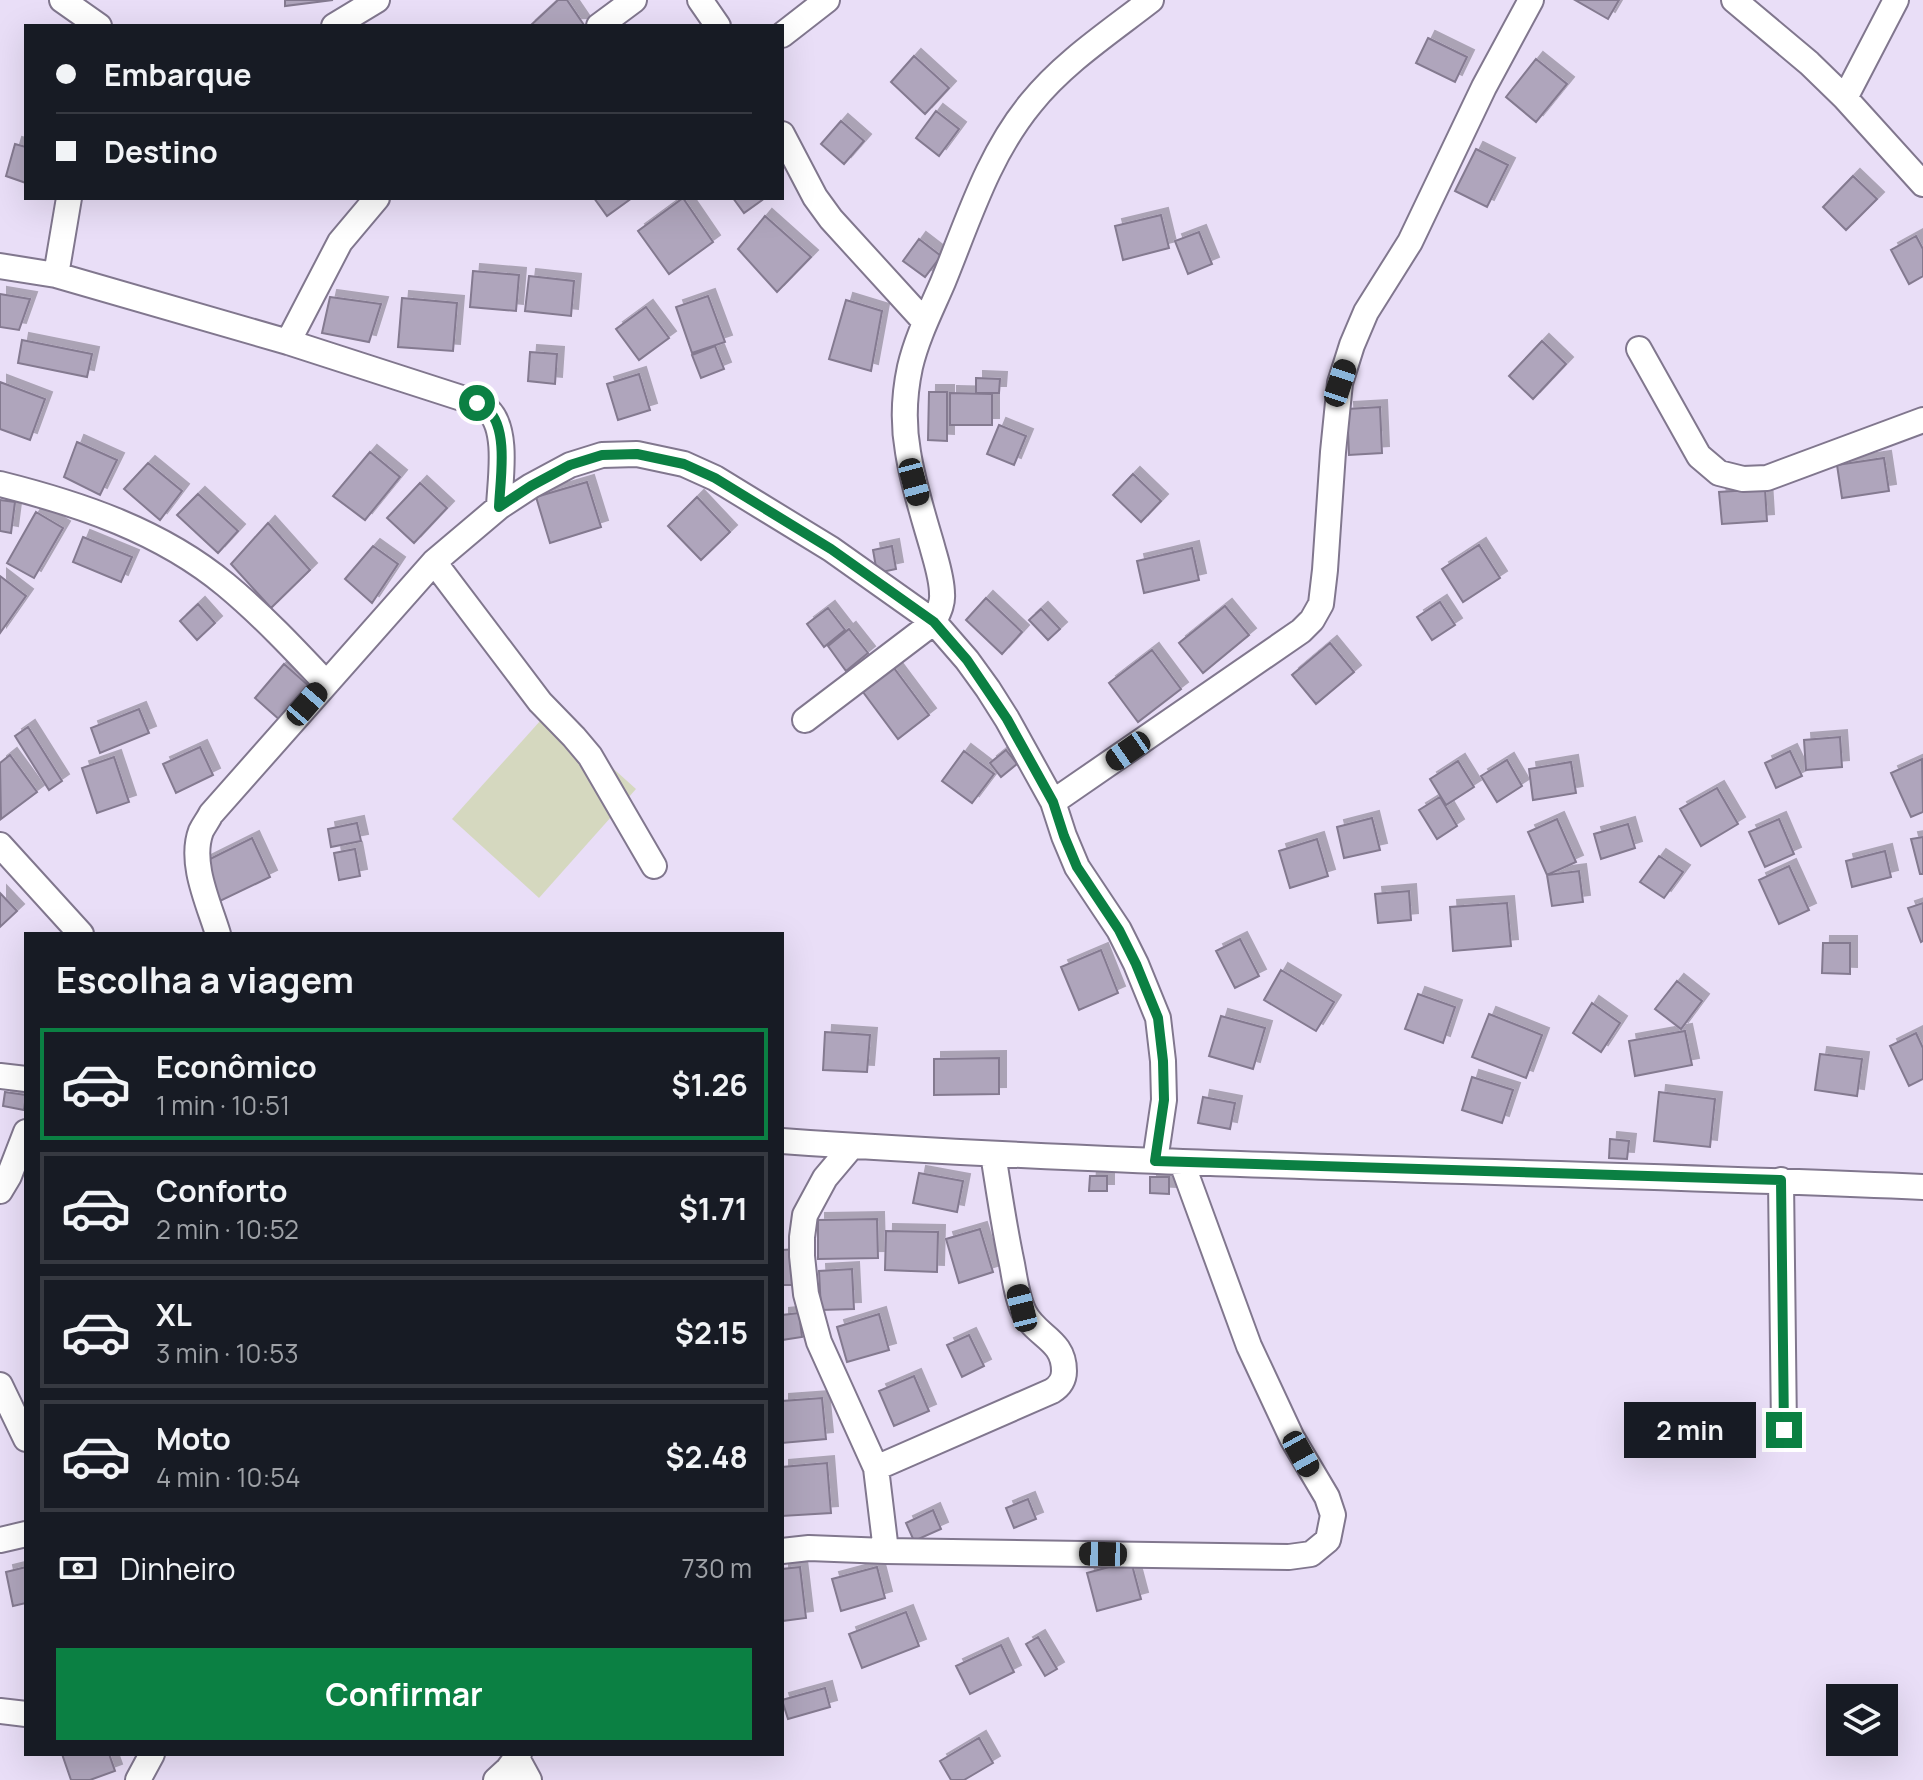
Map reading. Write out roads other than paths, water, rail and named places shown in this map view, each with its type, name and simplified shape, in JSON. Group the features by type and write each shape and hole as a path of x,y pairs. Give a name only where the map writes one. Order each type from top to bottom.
{"street":[{"path":"62,0 96,24"},
{"path":"337,24 377,0"},
{"path":"602,24 634,0"},
{"path":"700,0 717,24"},
{"path":"784,33 827,0"},
{"path":"805,720 934,622 941,607 942,594 908,450 905,395 910,364 973,204 1013,127 1032,101 1072,62 1151,0"},
{"path":"1053,802 1301,631 1312,620 1321,604 1340,383 1352,345 1366,312 1410,242 1484,87 1531,0"},
{"path":"1734,0 1809,63 1845,98 1923,184"},
{"path":"1845,98 1896,0"},
{"path":"784,138 815,197 831,219 925,322"},
{"path":"56,275 69,200"},
{"path":"288,342 340,242 375,200"},
{"path":"0,266 56,275 288,342 477,403 490,411 498,426 501,441 499,507"},
{"path":"1639,349 1699,456 1719,473 1743,479 1767,478 1923,420"},
{"path":"217,932 199,867 198,849 201,832 211,814 434,562 499,507 570,465 602,455 637,454 684,464 715,478 831,549 934,622 988,689 1053,802 1077,867 1119,930 1158,1018 1164,1100 1155,1161"},
{"path":"0,484 90,510 138,529 179,552 224,583 326,683"},
{"path":"434,562 540,702 590,756 654,866"},
{"path":"0,845 79,932"},
{"path":"0,1076 24,1079"},
{"path":"0,1191 24,1137"},
{"path":"784,1141 1182,1163 1923,1187"},
{"path":"852,1146 825,1178 805,1215 802,1256 806,1294 819,1342 876,1468 886,1551"},
{"path":"876,1468 1052,1391 1064,1376 1064,1360 1060,1350 1030,1323 1022,1308 993,1154"},
{"path":"784,1550 1289,1557 1311,1554 1328,1540 1333,1515 1327,1497 1292,1438 1249,1346 1182,1163"},
{"path":"1781,1180 1784,1430"},
{"path":"0,1385 24,1435"},
{"path":"0,1540 24,1534"},
{"path":"0,1711 24,1714"},
{"path":"138,1780 151,1756"},
{"path":"496,1780 518,1756 529,1780"}]}
